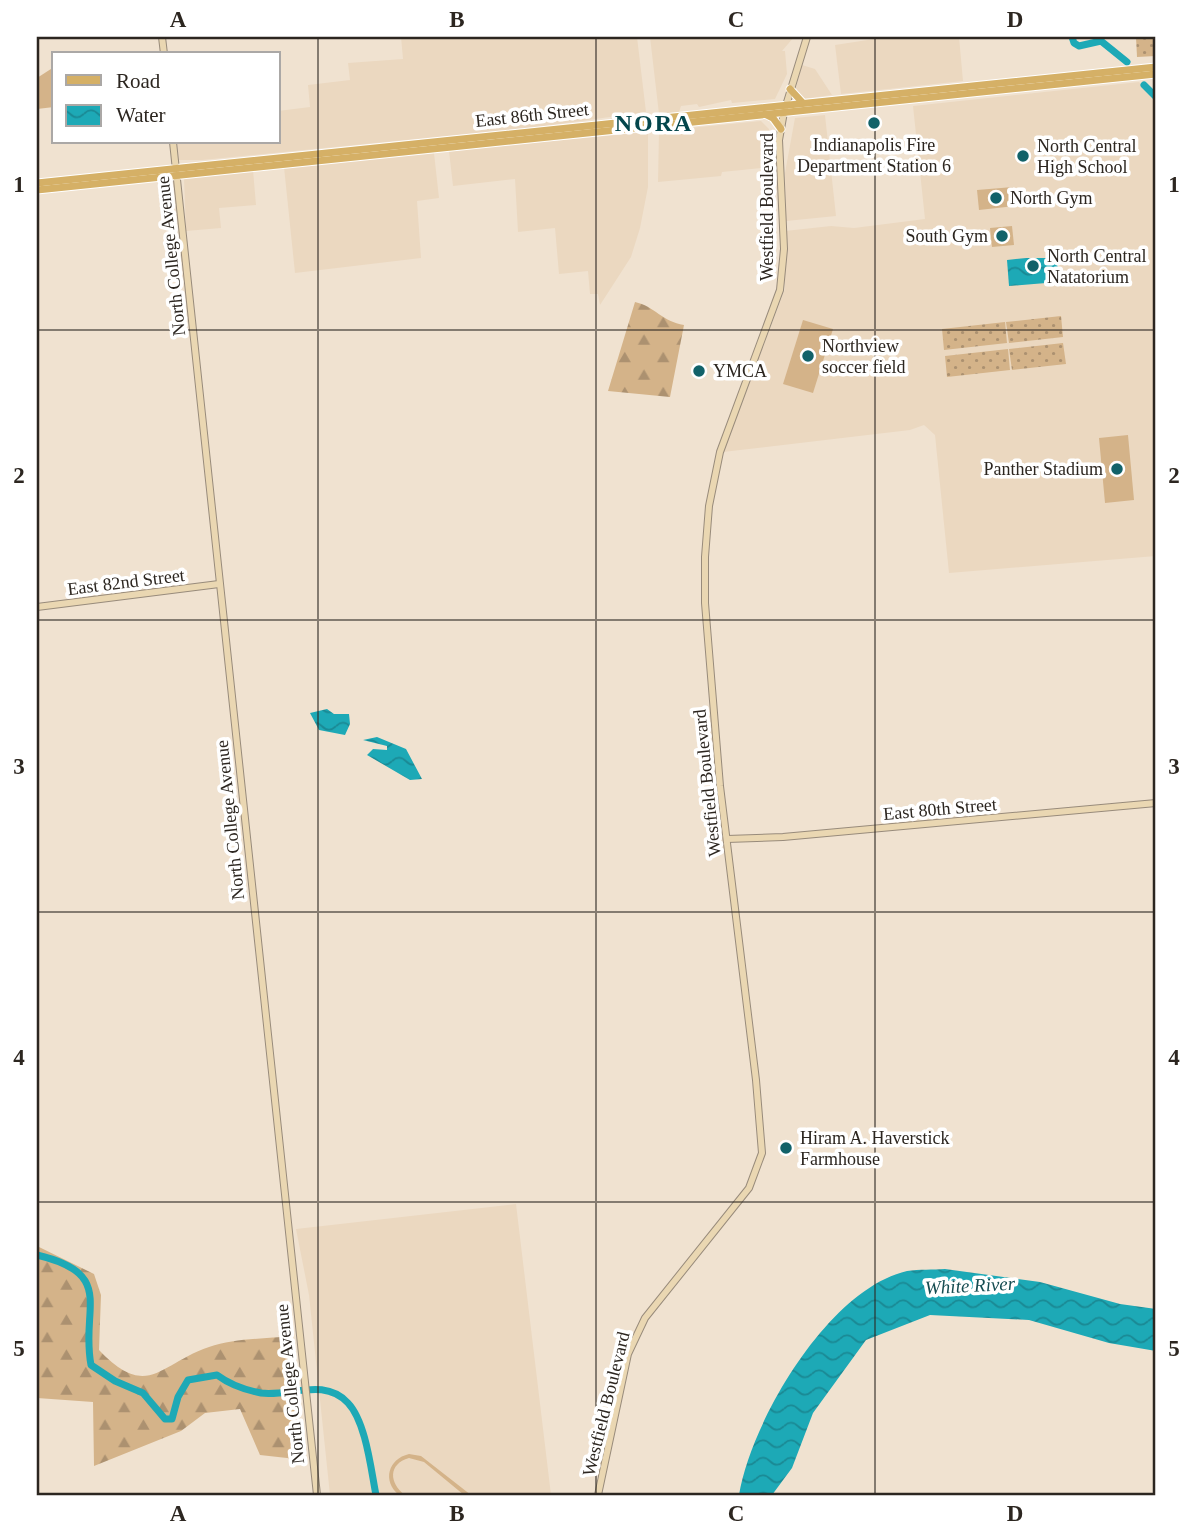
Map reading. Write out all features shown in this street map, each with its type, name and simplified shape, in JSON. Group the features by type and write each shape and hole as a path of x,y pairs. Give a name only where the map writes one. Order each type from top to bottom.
{"main road":[{"name":"East 86th Street","path":"37,183 764,114 802,103 1156,67"},
{"name":"East 86th Street","path":"37,190 176,170 785,108 1156,74"},
{"path":"790,89 802,103"},
{"path":"764,114 773,118 781,129"}],"street":[{"name":"Westfield Boulevard","path":"598,1495 627,1361 636,1333 651,1309 749,1188 761,1158 761,1120 727,839 705,603 706,539 714,477 725,434 780,290 784,248 781,129 790,89 807,37"},
{"name":"North College Avenue","path":"173,144 317,1495"},
{"name":"East 82nd Street","path":"37,607 219,584"},
{"name":"East 80th Street","path":"727,839 783,837 1156,803"}],"shaded area":[{"path":"401,37 637,37 646,112 537,127 202,160 179,160 177,144 280,144 280,111 310,107 308,85 350,80 348,63 403,59"},
{"path":"650,37 794,37 782,51 785,51 787,74 775,99 732,103 731,100 699,107 697,104 681,106 679,112 659,114"},
{"path":"887,37 959,37 963,81 841,94 835,45"},
{"path":"802,65 815,69 832,95 803,99 795,91"},
{"path":"1139,82 1156,102 1156,556 949,573 935,435 924,425 910,430 723,452 785,289 785,231 831,226 854,228 925,219 913,106"},
{"path":"825,115 836,216 786,221 785,173 795,118"},
{"path":"761,121 769,129 772,167 722,172 721,176 658,182 659,131"},
{"path":"648,132 648,187 640,228 631,257 600,305 598,294 590,294 588,271 559,274 555,228 518,232 515,179 453,186 449,151"},
{"path":"434,153 439,198 417,201 421,258 295,273 284,167"},
{"path":"253,170 256,205 219,208 221,228 186,231 184,178"},
{"path":"516,1204 551,1495 330,1495 309,1295 296,1229"}],"green space":[{"path":"1136,37 1156,37 1156,56 1137,57"},
{"path":"52,68 52,107 37,109 37,78"},
{"name":"North Gym","path":"1013,187 1015,206 979,210 977,190"},
{"name":"South Gym","path":"1012,226 1014,245 992,247 990,228"},
{"path":"635,302 670,321 684,325 670,397 608,391"},
{"path":"1061,316 1063,337 1009,343 1006,322"},
{"name":"Northview soccer field","path":"803,320 833,329 813,393 783,384"},
{"path":"1005,322 1007,343 944,350 942,329"},
{"path":"1063,343 1066,364 1012,370 1009,349"},
{"path":"1008,349 1010,370 947,377 945,356"},
{"name":"Panther Stadium","path":"1128,435 1134,500 1105,503 1099,438"},
{"path":"37,1246 94,1274 101,1295 99,1350 130,1373 142,1376 154,1374 192,1354 219,1344 291,1336 305,1460 260,1455 240,1409 205,1413 181,1431 94,1466 93,1402 37,1398"},
{"path":"409,1454 421,1456 471,1495 464,1495 424,1462 409,1458 394,1469 396,1485 405,1495 399,1495 390,1483 390,1471 396,1461"}],"water":[{"name":"North Central Natatorium","path":"1056,258 1060,279 1058,282 1009,286 1007,260"},
{"path":"327,709 334,714 349,714 350,724 345,735 319,730 310,713"},
{"path":"377,737 406,749 422,779 410,780 367,755 373,749 387,750 387,746 363,740"},
{"name":"White River","path":"945,1269 1040,1282 1120,1304 1156,1309 1156,1351 1109,1343 1029,1320 930,1315 866,1340 813,1413 792,1468 772,1495 739,1495 746,1465 759,1432 798,1362 822,1331 849,1303 878,1283 907,1271"}],"waterway":[{"path":"1072,37 1074,43 1079,46 1101,41 1127,62"},
{"path":"1144,85 1156,97"},
{"path":"37,1255 62,1263 78,1272 86,1283 90,1296 91,1365 115,1381 143,1393 165,1419 172,1419 178,1397 188,1380 217,1375 238,1386 261,1393 318,1389 339,1395 354,1411 359,1422 367,1447 376,1495"}],"place":[{"name":"Indianapolis Fire Department Station 6","path":"874,123"},
{"name":"North Central High School","path":"1023,156"},
{"name":"North Gym","path":"996,198"},
{"name":"South Gym","path":"1002,236"},
{"name":"North Central Natatorium","path":"1033,266"},
{"name":"Northview soccer field","path":"808,356"},
{"name":"YMCA","path":"699,371"},
{"name":"Panther Stadium","path":"1117,469"},
{"name":"Hiram A. Haverstick Farmhouse","path":"786,1148"}],"district":[{"name":"NORA","path":"654,123"}]}
